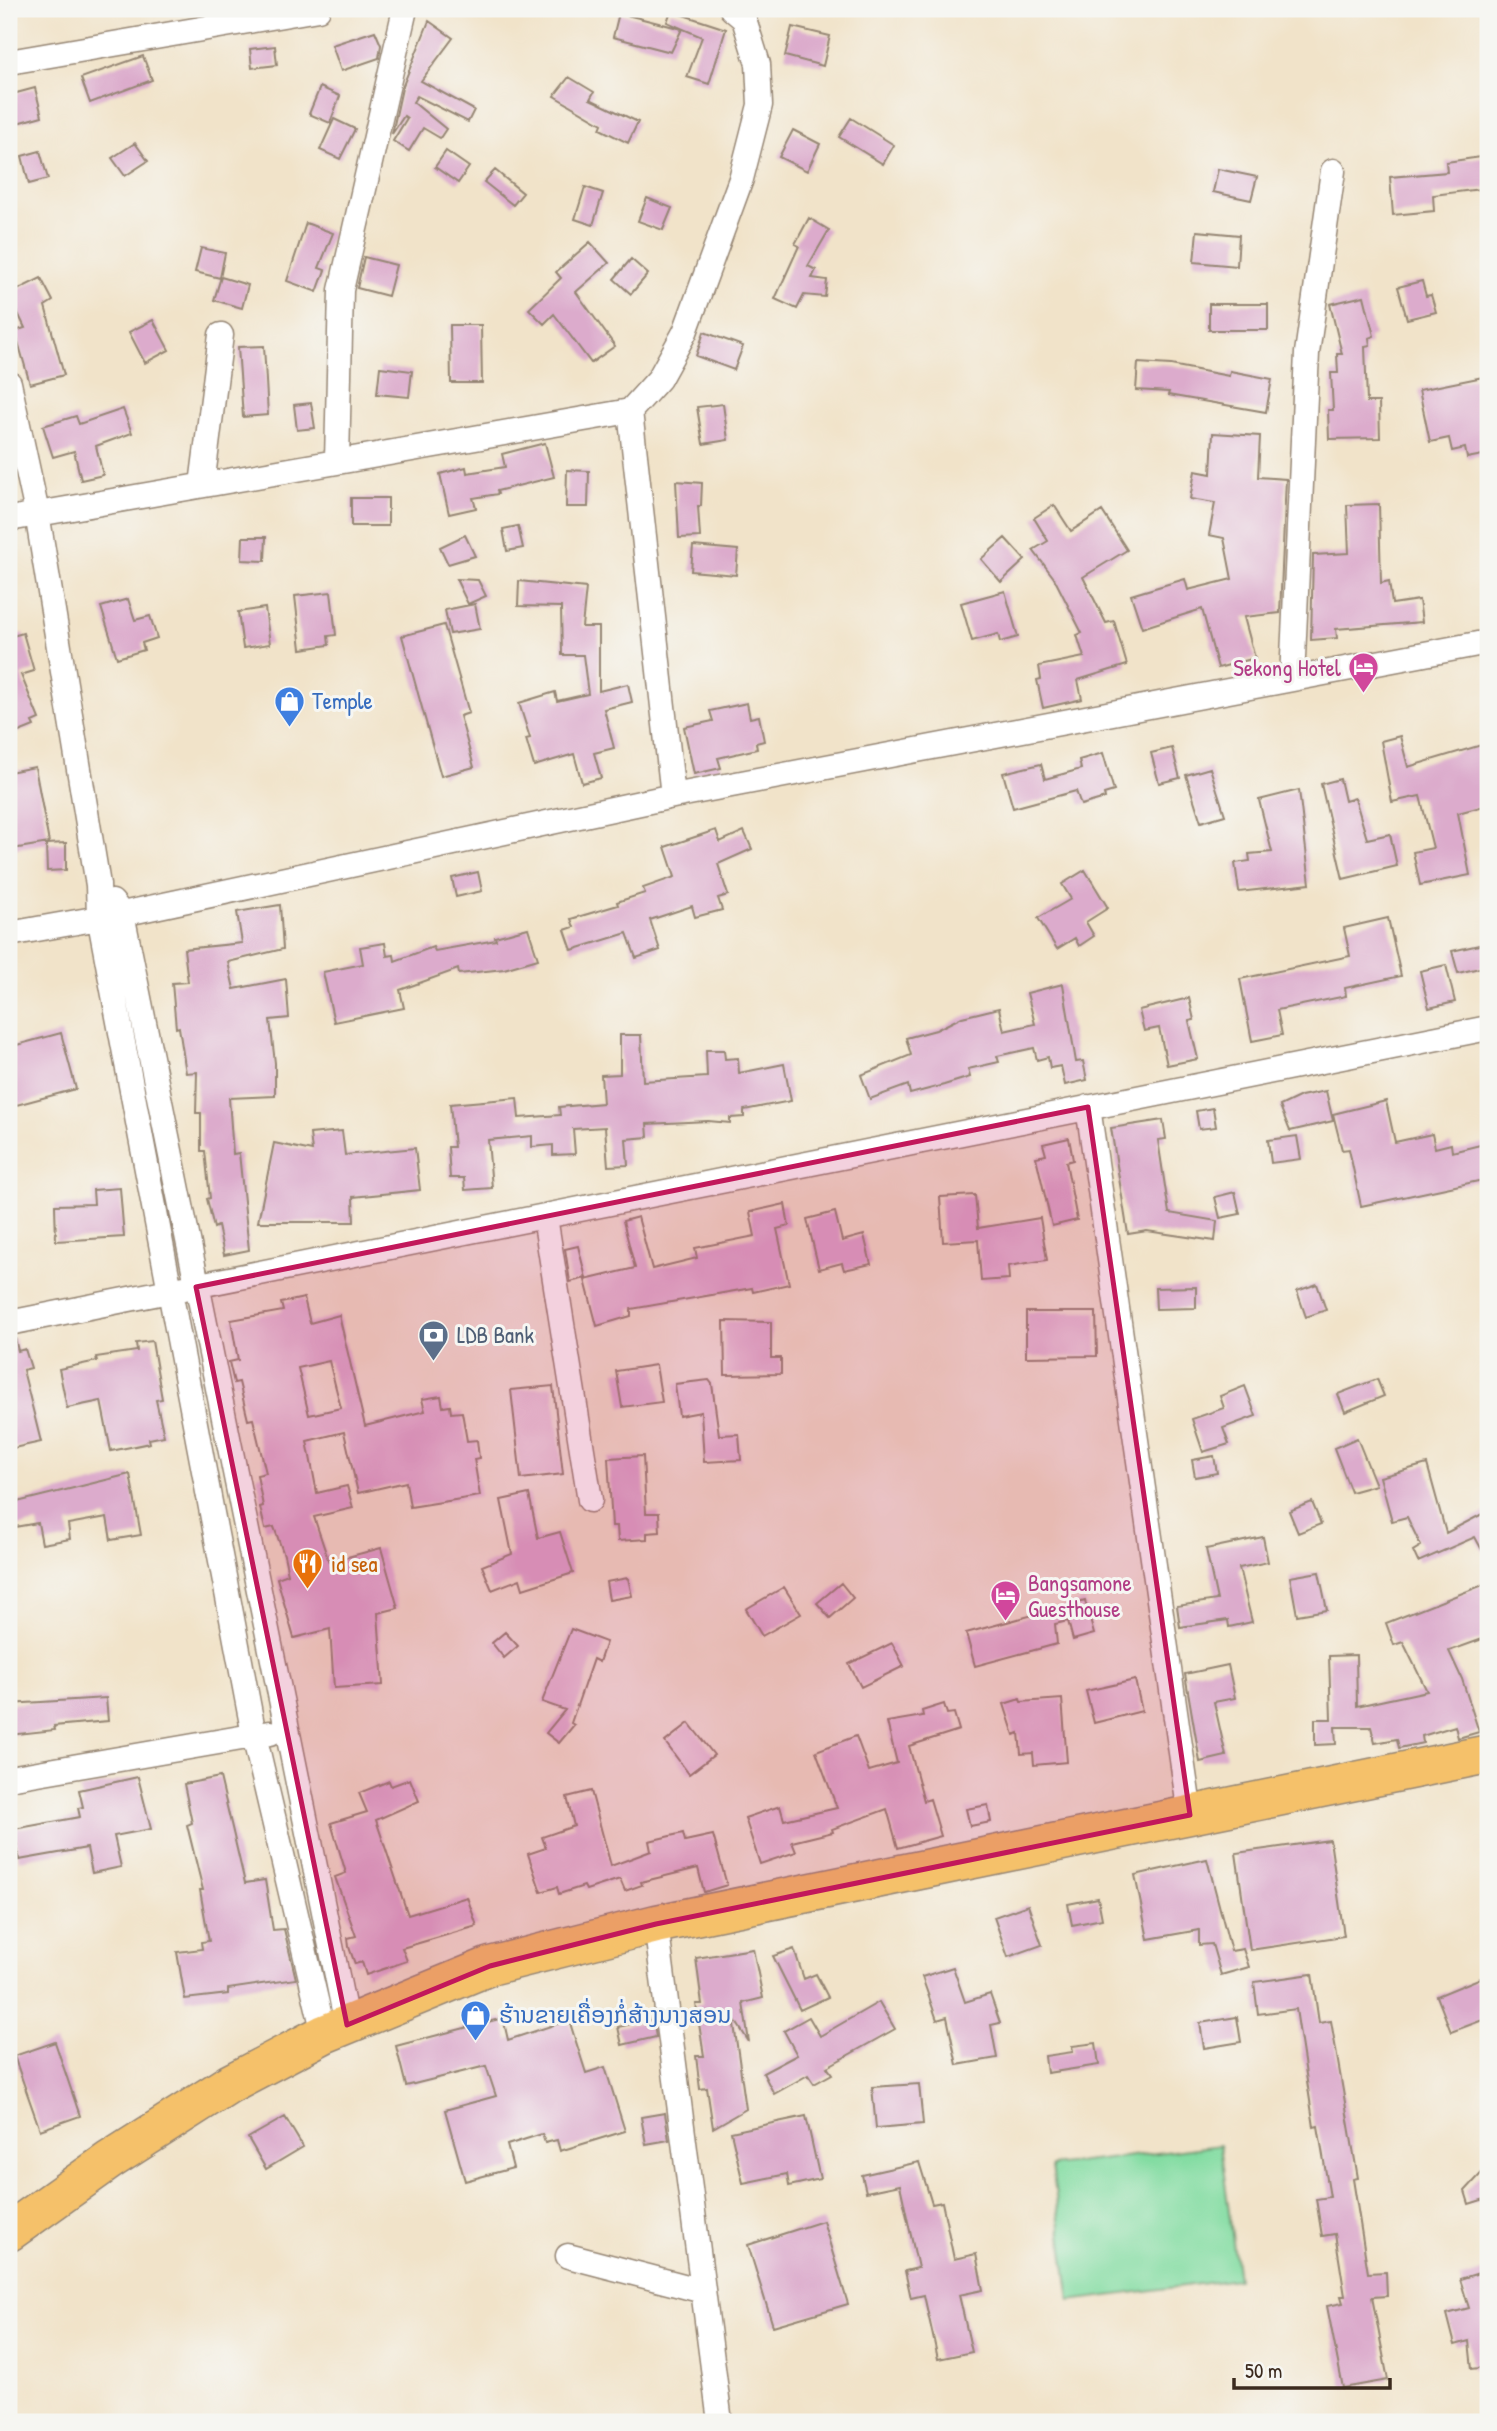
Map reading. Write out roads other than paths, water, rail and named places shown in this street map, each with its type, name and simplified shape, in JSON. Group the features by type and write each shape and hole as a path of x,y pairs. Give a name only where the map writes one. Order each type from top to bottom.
{"highway":[{"path":"9,2232 110,2160 218,2091 335,2029 490,1966 656,1924 1488,1754"}],"street":[{"path":"9,62 318,9"},
{"path":"337,461 341,289 405,9"},
{"path":"9,519 630,411 659,379 685,332 741,179 760,105 758,64 744,19 732,9"},
{"path":"1292,679 1307,353 1333,171"},
{"path":"202,485 221,335"},
{"path":"9,383 37,513 98,885 110,915 196,1287 286,1730 335,2029"},
{"path":"630,411 673,796"},
{"path":"9,934 673,796 1488,642"},
{"path":"110,915 168,1293 254,1735 335,2029"},
{"path":"9,1323 1488,1028"},
{"path":"1088,1107 1190,1815"},
{"path":"545,1217 590,1500"},
{"path":"9,1778 286,1730"},
{"path":"656,1924 720,2422"},
{"path":"568,2256 703,2291"}],"place":[{"name":"Sekong Hotel","path":"1364,695"},
{"name":"Temple","path":"289,728"},
{"name":"LDB Bank","path":"434,1362"},
{"name":"id sea","path":"308,1591"},
{"name":"Bangsamone Guesthouse","path":"1005,1623"},
{"name":"ຮ້ານຂາຍເຄື່ອງກໍ່ສ້າງນາງສອນ","path":"476,2042"}]}
